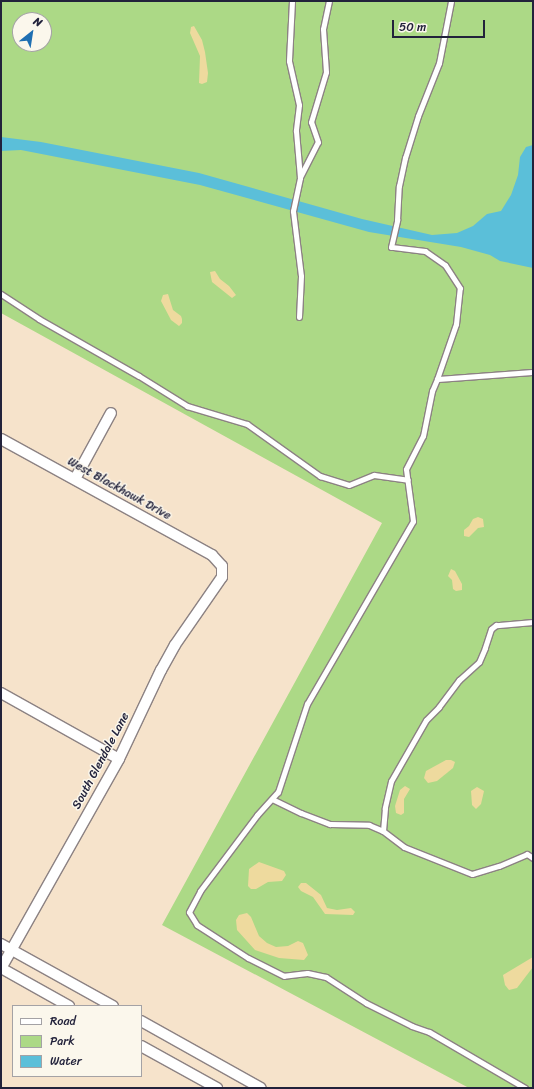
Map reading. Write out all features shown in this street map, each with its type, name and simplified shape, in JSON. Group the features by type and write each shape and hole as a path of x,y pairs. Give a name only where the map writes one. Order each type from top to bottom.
{"street":[{"path":"75,479 111,413"},
{"name":"West Blackhawk Drive","path":"1,439 212,555 222,566"},
{"name":"South Glendale Lane","path":"1,968 119,758 164,663 222,577 222,566"},
{"path":"1,693 119,758"},
{"path":"1,944 111,1005"},
{"path":"1,968 68,1005"},
{"path":"142,1022 261,1088"},
{"path":"142,1047 217,1088"}],"lane":[{"path":"292,1 289,60 299,105 296,131 300,178 293,211 301,276 299,317"},
{"path":"300,178 318,142 311,122 326,72 323,29 329,1"},
{"path":"451,1 439,63 418,116 405,158 399,186 397,220 391,247 425,251 445,265 460,288 456,324 432,391 423,436 406,469 413,521 307,704 278,792 257,815 200,891 189,912 197,924 248,958 284,976 307,973 326,977 366,1003 412,1026 429,1032 525,1088"},
{"path":"1,294 39,319 140,376 187,406 247,424 320,476 349,485 374,475 408,480"},
{"path":"437,380 533,372"},
{"path":"383,831 385,808 391,781 426,720 439,707 459,680 479,662 491,629 496,625 533,622"},
{"path":"272,799 301,814 330,824 369,825 383,831 404,847 472,874 499,866 527,854 533,858"}],"green space":[{"path":"1,1 533,1 533,1088 469,1088 162,925 382,523 1,313"}],"sand":[{"path":"194,26 202,40 208,73 207,82 202,84 199,83 200,56 190,33 191,27"},
{"path":"215,271 220,279 229,286 236,295 232,298 212,282 210,272"},
{"path":"168,294 173,310 181,316 182,323 179,326 171,320 161,301 163,295"},
{"path":"478,517 483,519 484,527 478,528 469,537 464,536 464,530 469,526 473,519"},
{"path":"451,569 455,571 462,584 462,590 456,591 453,589 452,580 448,576"},
{"path":"446,760 455,762 453,768 437,781 428,783 424,778 426,771"},
{"path":"405,786 410,789 404,799 404,813 401,815 396,813 395,806 400,790"},
{"path":"477,787 484,791 481,804 476,809 472,805 471,791"},
{"path":"259,862 284,871 286,875 282,881 268,882 256,889 251,889 248,886 249,869"},
{"path":"301,883 306,883 321,895 327,908 337,910 351,908 355,912 353,915 325,914 313,897 301,891 298,887"},
{"path":"247,913 251,917 259,936 267,943 276,947 288,946 298,941 303,943 308,955 304,960 279,958 255,950 237,930 236,920 239,915"},
{"path":"533,957 533,967 517,988 509,990 505,985 503,975"}],"water":[{"path":"1,137 41,142 199,173 362,219 432,235 457,233 473,226 487,214 501,211 511,195 518,175 520,157 526,147 533,145 533,268 500,261 490,255 461,247 369,232 200,185 21,150 1,151"}]}
